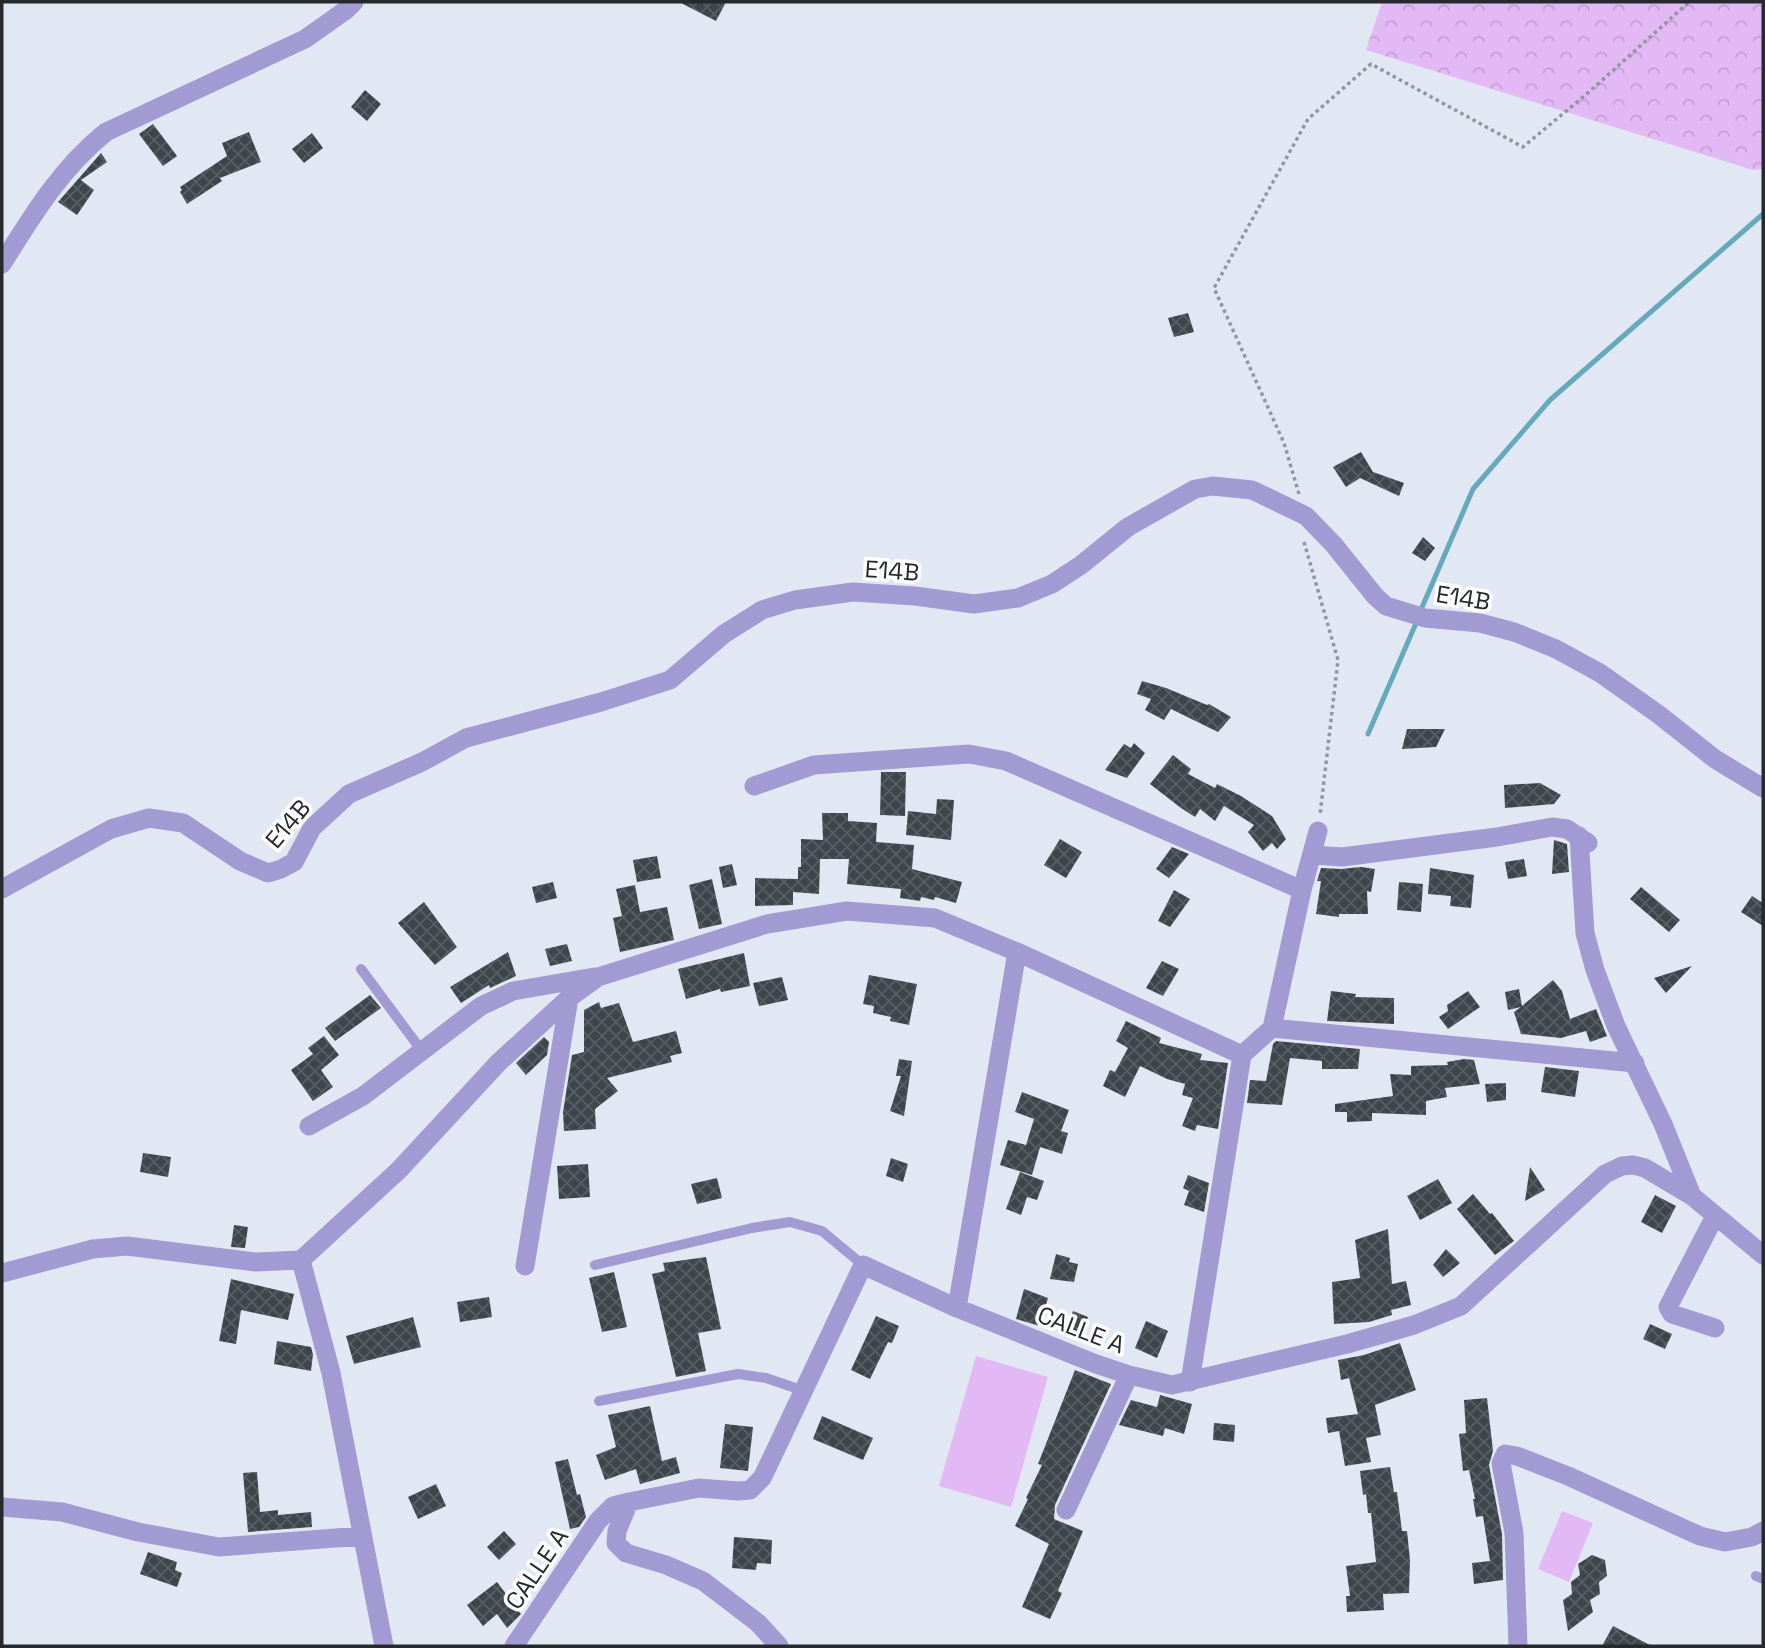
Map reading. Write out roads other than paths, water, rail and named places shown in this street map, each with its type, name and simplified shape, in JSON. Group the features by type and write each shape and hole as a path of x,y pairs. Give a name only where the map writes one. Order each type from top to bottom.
{"street":[{"path":"2,264 61,175 82,152 106,132 305,39 354,2"},
{"name":"E14B","path":"2,889 100,834 149,818 183,823 240,861 268,873 281,869 295,862 312,828 349,794 422,762 466,738 670,680 724,634 762,610 795,600 853,592 915,596 974,604 1018,598 1052,584 1081,565 1128,527 1195,489 1213,486 1252,490 1306,516 1334,545 1375,596 1387,606 1425,618 1480,623 1514,632 1556,649 1600,673 1716,759 1763,788"},
{"path":"754,786 814,765 970,754 1006,761 1302,890"},
{"path":"1313,855 1342,857 1497,837 1552,827 1567,829 1584,840 1585,933 1595,970 1616,1026 1663,1124 1692,1196"},
{"path":"1190,1382 1242,1055 1272,1028 1302,890 1318,831"},
{"path":"309,1126 363,1096 481,1006 513,991 598,976 767,924 848,911 934,918 1017,952 1242,1055"},
{"path":"957,1308 1017,952"},
{"path":"2,1273 93,1249 127,1246 256,1262 301,1260 399,1171 499,1062 569,998 598,976"},
{"path":"525,1266 569,998"},
{"path":"1272,1028 1635,1063"},
{"name":"CALLE A","path":"514,1646 598,1521 613,1506 699,1488 750,1490 762,1478 863,1265 957,1308 1129,1375 1172,1385 1347,1344 1414,1325 1461,1306 1605,1174 1622,1166 1645,1168 1692,1196 1763,1255"},
{"path":"1715,1216 1668,1307 1672,1314 1715,1328"},
{"path":"301,1260 331,1373 384,1646"},
{"path":"1066,1510 1129,1375"},
{"path":"1518,1646 1514,1533 1501,1463 1505,1454 1568,1475 1700,1536 1726,1542 1752,1537 1763,1531"},
{"path":"629,1502 617,1531 616,1543 626,1553 666,1565 703,1581 758,1623 779,1646"},
{"path":"2,1507 62,1512 138,1532 219,1547 362,1536"}],"lane":[{"path":"361,969 422,1051"},
{"path":"595,1265 752,1228 790,1222 822,1231 863,1265"},
{"path":"599,1401 738,1374 765,1378 804,1391"}],"waterway":[{"path":"1420,612 1473,489 1550,400 1763,214"},
{"path":"1368,734 1417,621"}]}
